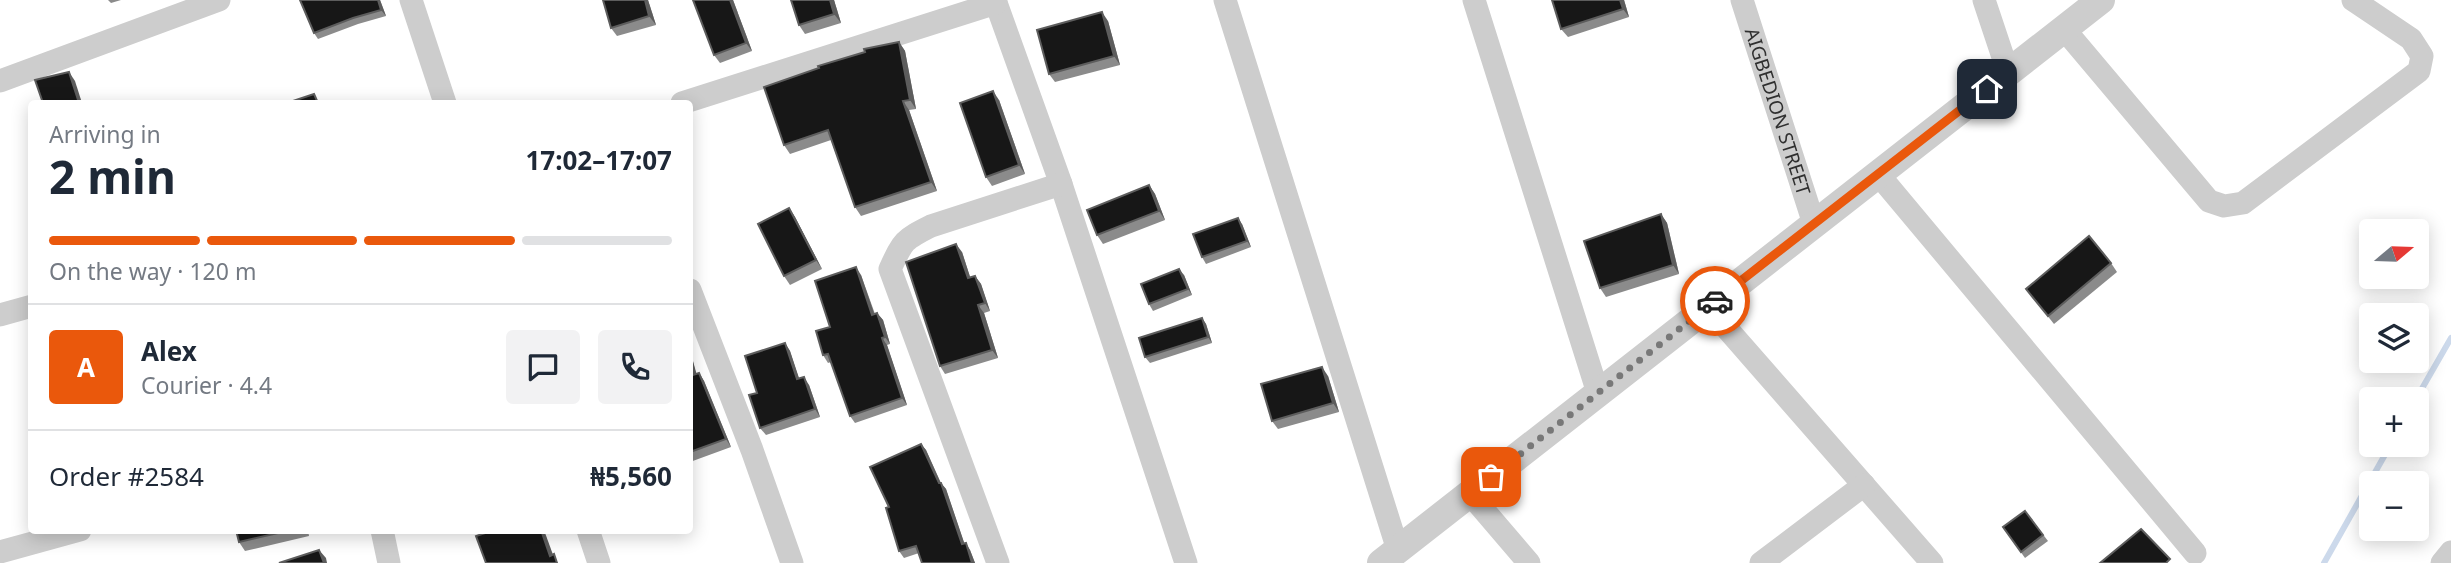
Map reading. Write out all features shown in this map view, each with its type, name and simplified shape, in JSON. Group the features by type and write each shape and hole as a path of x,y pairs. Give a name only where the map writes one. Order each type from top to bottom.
{"street":[{"path":"0,81 219,0"},
{"path":"1226,0 1390,556 2101,0"},
{"path":"1474,0 1598,393"},
{"name":"AIGBEDION STREET","path":"1742,0 1814,224"},
{"path":"1984,0 2008,72"},
{"path":"2064,29 2209,201 2224,206 2243,203 2419,71 2422,56 2411,39 2353,0"},
{"path":"413,1 444,100"},
{"path":"691,100 995,2 1061,184 1186,563"},
{"path":"1878,174 2196,553"},
{"path":"998,563 890,269 902,243 922,230 1061,184"},
{"path":"693,298 792,563"},
{"path":"0,315 28,307"},
{"path":"1708,307 1931,563"},
{"path":"1761,563 1864,485"},
{"path":"1470,494 1529,563"},
{"path":"0,552 65,534"},
{"path":"384,534 389,563"},
{"path":"589,534 599,563"},
{"path":"2442,563 2451,552"}],"building":[{"path":"300,0 378,0 381,10 314,33"},
{"path":"603,0 645,0 649,16 611,28"},
{"path":"693,0 730,0 746,43 714,55"},
{"path":"791,0 830,0 834,14 799,25"},
{"path":"1552,0 1620,0 1623,9 1561,29"},
{"path":"1102,12 1114,56 1049,74 1037,30"},
{"path":"899,42 910,100 903,101 931,182 855,207 828,130 784,145 764,87 819,68 818,66 865,52 864,49"},
{"path":"69,72 78,100 42,100 35,80"},
{"path":"993,91 1019,165 986,177 960,103"},
{"path":"314,94 317,100 296,100"},
{"path":"1149,185 1159,211 1097,235 1087,210"},
{"path":"789,208 816,260 784,276 758,224"},
{"path":"1661,214 1673,265 1600,288 1584,241"},
{"path":"1238,218 1247,241 1202,257 1193,234"},
{"path":"2089,236 2111,263 2048,316 2026,289"},
{"path":"956,244 968,278 975,276 985,303 978,305 992,350 940,366 906,262"},
{"path":"856,267 872,315 877,313 885,337 882,338 902,398 850,416 828,354 823,355 816,331 830,327 815,281"},
{"path":"1179,269 1188,289 1149,304 1141,284"},
{"path":"1202,318 1208,337 1145,357 1139,338"},
{"path":"785,343 797,379 804,377 815,409 760,428 749,395 757,393 745,356"},
{"path":"1322,367 1333,403 1272,421 1261,384"},
{"path":"699,373 726,439 693,451 693,375"},
{"path":"921,444 941,483 962,544 966,543 972,563 922,563 916,546 899,551 886,508 889,507 870,467"},
{"path":"2025,511 2043,535 2021,552 2003,527"},
{"path":"2141,529 2170,559 2166,563 2100,563"},
{"path":"237,534 274,534 239,542"},
{"path":"542,534 550,556 554,554 557,563 486,563 476,536"},
{"path":"319,550 324,563 279,563"}],"waterway":[{"path":"2423,387 2451,338"},
{"path":"2324,563 2384,457"}],"way so far":[{"path":"1491,477 1715,301"}],"route":[{"path":"1715,301 1987,89"}]}
